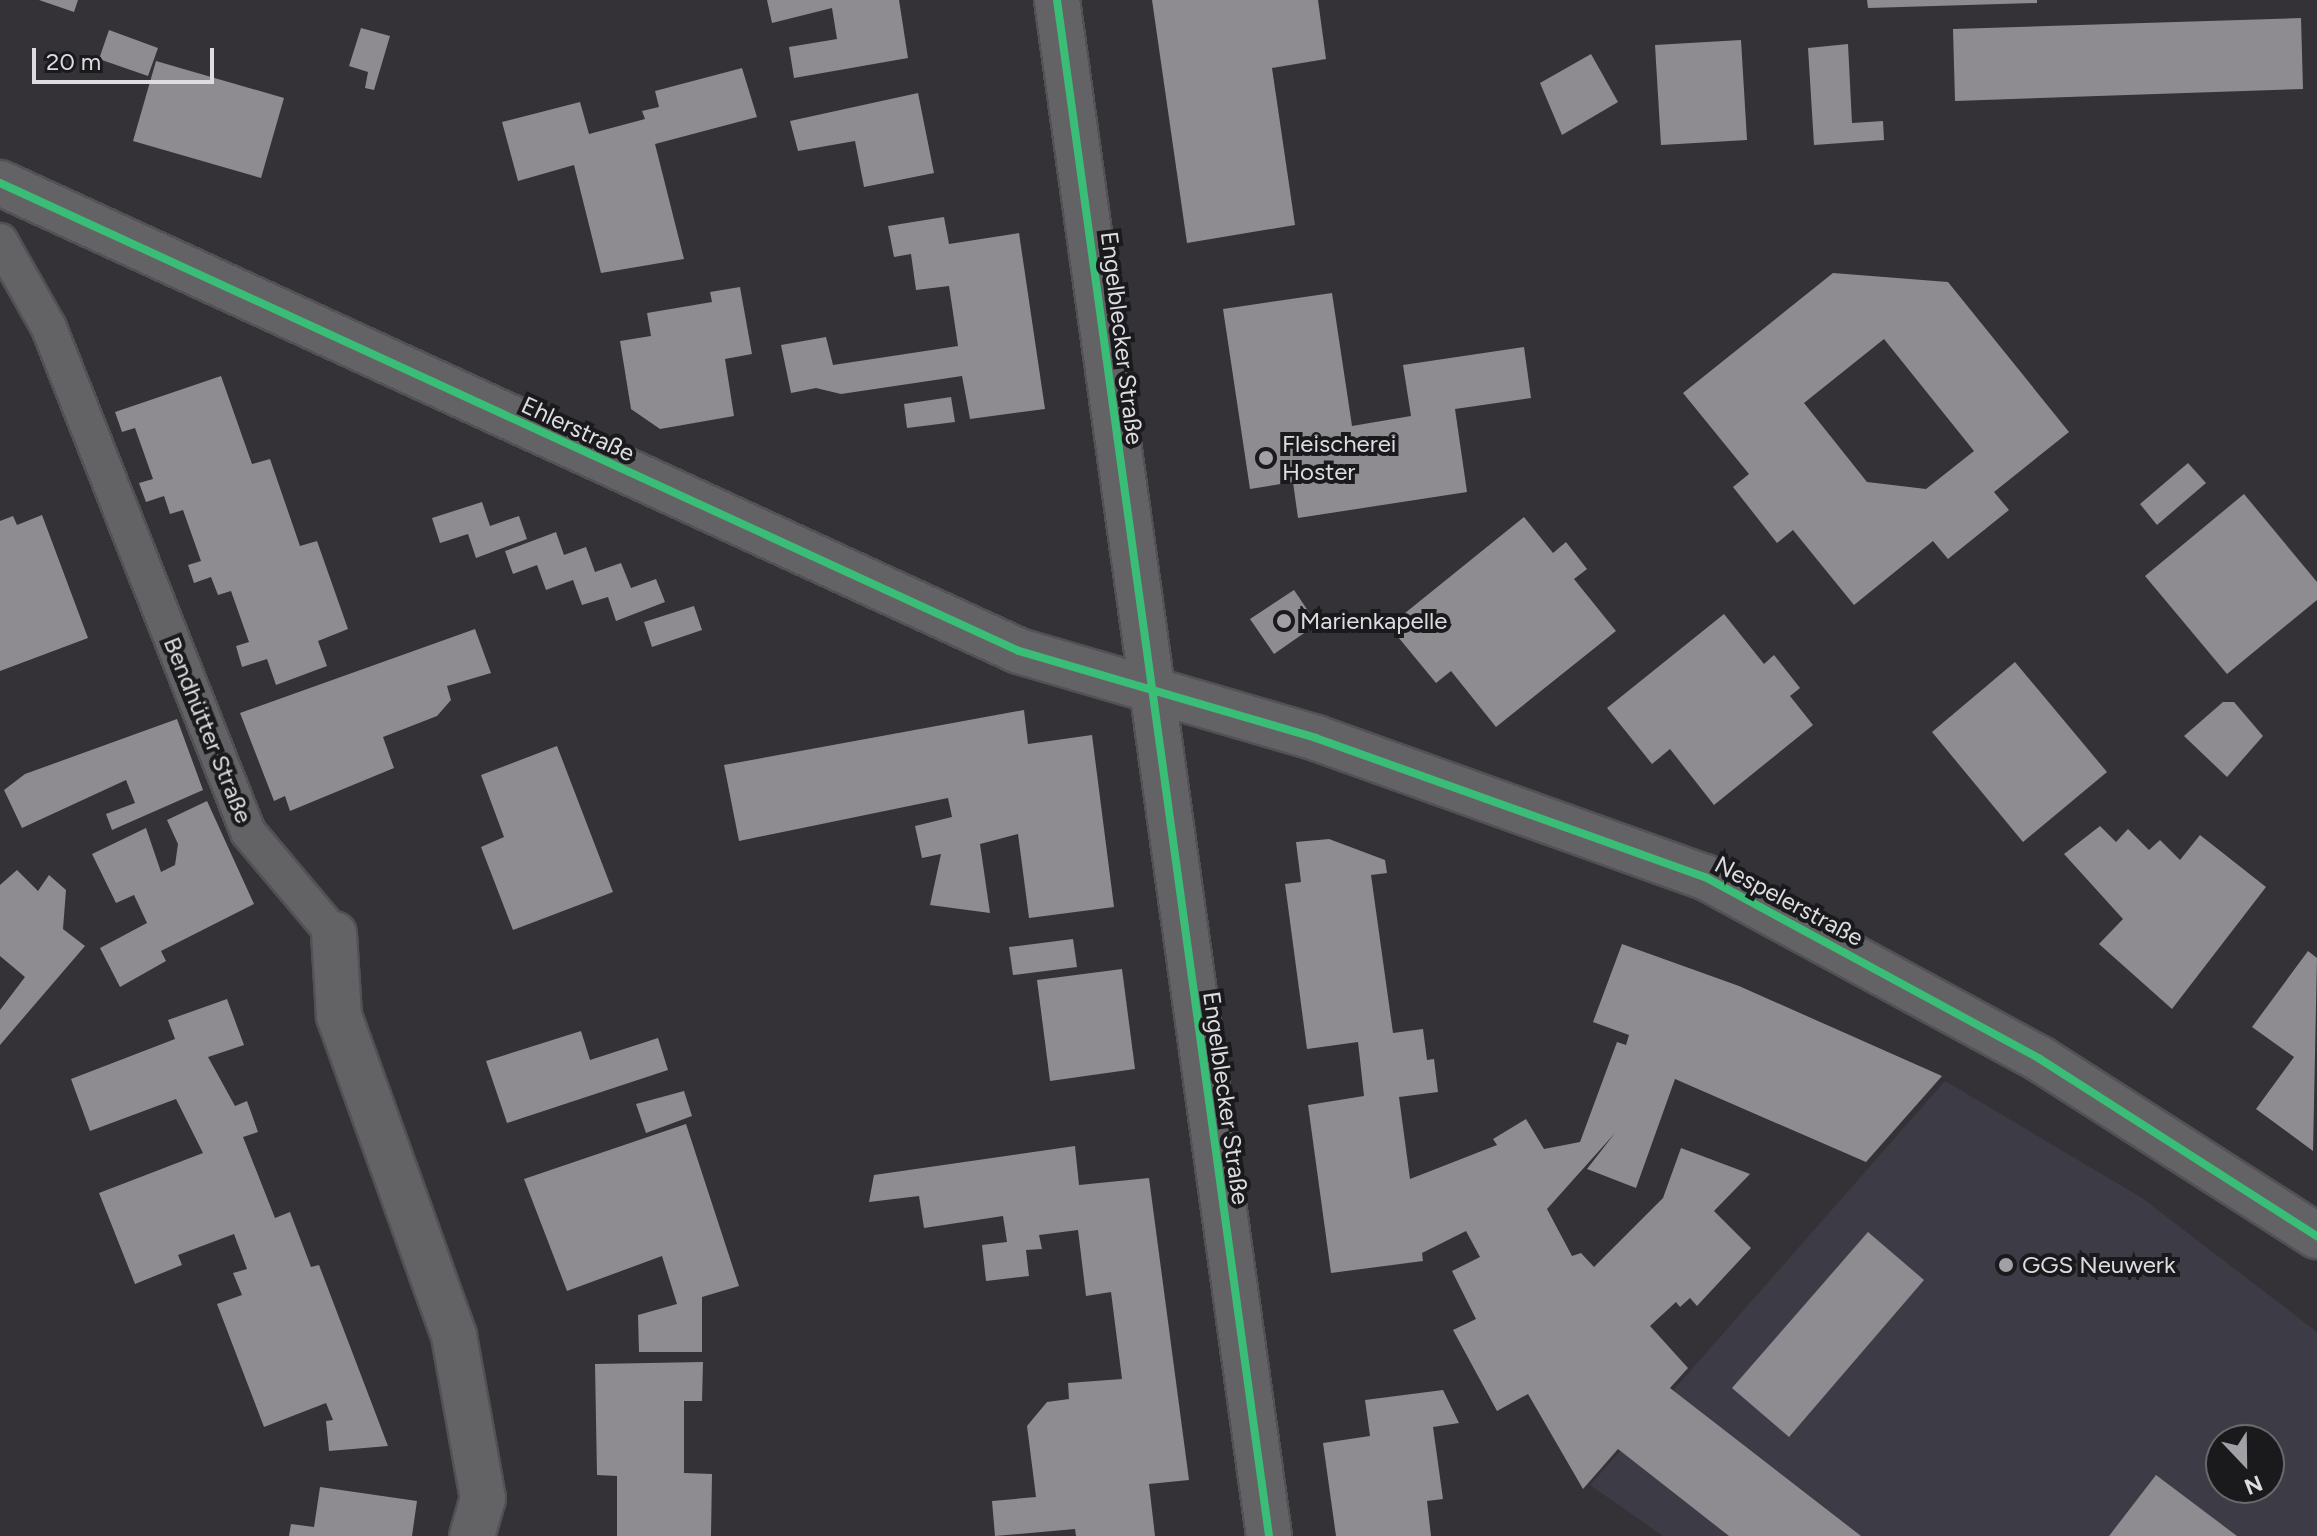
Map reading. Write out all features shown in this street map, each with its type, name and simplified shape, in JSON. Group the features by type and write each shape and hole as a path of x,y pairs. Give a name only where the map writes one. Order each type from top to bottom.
{"street":[{"name":"Engelblecker Straße","path":"1057,0 1148,691 1269,1536"},
{"name":"Ehlerstraße","path":"0,183 863,584 1019,651 1148,691"},
{"name":"Nespelerstraße","path":"1148,691 1316,738 1705,877 2040,1059 2317,1236"},
{"name":"Bendhütter Straße","path":"334,934 339,1016 454,1336 483,1498 472,1536"}],"lane":[{"name":"Bendhütter Straße","path":"0,241 49,328 248,832 334,934"}],"shaded area":[{"name":"GGS Neuwerk","path":"1945,1081 2142,1198 2317,1332 2317,1536 1663,1536 1590,1485"}],"building":[{"path":"39,0 78,0 74,12"},
{"path":"767,0 899,0 908,58 794,78 789,47 837,39 832,8 772,23"},
{"path":"1152,0 1318,0 1326,59 1272,68 1295,225 1187,243"},
{"path":"1867,0 2037,0 2037,3 1868,8"},
{"path":"2301,18 2303,89 1955,101 1953,29"},
{"path":"361,28 390,36 374,90 365,88 368,72 349,66"},
{"path":"109,30 158,48 148,76 99,59"},
{"path":"1741,40 1747,140 1661,145 1655,45"},
{"path":"1848,44 1852,123 1883,121 1884,140 1814,145 1808,48"},
{"path":"1591,54 1618,102 1562,135 1540,83"},
{"path":"156,61 284,98 261,178 133,141"},
{"path":"742,68 757,117 655,144 684,259 601,273 574,165 518,181 502,122 580,102 589,134 645,119 642,111 659,107 655,91"},
{"path":"918,93 934,173 864,187 855,141 798,151 790,121"},
{"path":"944,217 949,244 1019,233 1045,409 970,419 962,376 841,394 816,388 791,393 781,345 826,337 833,365 958,346 949,286 916,290 911,254 894,257 888,226"},
{"path":"1833,273 1948,282 2069,432 1994,492 2009,510 1948,559 1933,541 1854,605 1793,530 1777,543 1733,487 1749,474 1683,393","holes":["1884,339 1974,451 1926,489 1867,482 1804,403"]},
{"path":"740,287 752,354 725,359 734,416 660,429 631,409 620,341 651,336 647,313 712,302 710,292"},
{"path":"1332,293 1352,426 1411,416 1403,365 1524,347 1531,398 1455,409 1467,492 1298,518 1293,482 1250,489 1223,309"},
{"path":"221,376 252,464 270,459 300,546 317,541 348,629 318,641 327,666 276,685 267,659 242,667 236,646 249,642 231,591 218,595 211,577 194,583 188,565 201,561 183,510 170,514 164,496 146,502 139,483 153,479 135,428 122,432 115,412"},
{"path":"951,397 955,422 907,428 904,404"},
{"path":"2188,463 2206,483 2157,525 2140,504"},
{"path":"2244,494 2317,582 2317,600 2227,674 2145,576"},
{"path":"482,502 490,526 519,516 527,539 476,558 468,534 440,543 432,518"},
{"path":"42,515 88,638 0,671 0,521 13,516 17,525"},
{"path":"1524,517 1553,553 1566,542 1587,569 1574,579 1616,631 1496,727 1451,671 1436,683 1389,626"},
{"path":"556,532 564,555 586,547 595,572 621,563 631,588 656,579 665,602 616,621 608,597 582,605 573,580 546,590 537,565 513,574 505,551"},
{"name":"Marienkapelle","path":"1294,590 1317,624 1274,654 1250,619"},
{"path":"694,606 702,630 652,647 644,622"},
{"path":"1724,614 1764,664 1774,655 1800,688 1790,696 1813,725 1714,805 1670,749 1652,764 1607,708"},
{"path":"475,629 491,673 447,686 451,700 437,716 383,737 394,768 290,811 285,796 274,801 240,713"},
{"path":"2015,662 2107,772 2023,842 1932,732"},
{"path":"2223,702 2234,702 2263,736 2227,777 2184,736"},
{"path":"1024,710 1028,744 1092,735 1114,907 1029,918 1018,834 980,844 990,913 930,905 941,854 922,858 915,826 952,817 948,798 739,841 724,765"},
{"path":"177,719 203,790 112,830 106,814 135,803 126,780 22,828 4,790 25,774"},
{"path":"557,746 613,892 513,930 481,847 504,837 481,775"},
{"path":"207,801 254,904 161,951 166,961 120,987 100,948 147,923 134,895 116,903 92,854 146,828 161,872 175,865 178,844 167,820"},
{"path":"2100,826 2116,842 2128,829 2149,850 2160,840 2180,860 2200,835 2266,887 2172,1009 2099,944 2123,919 2064,854"},
{"path":"1329,839 1385,860 1387,873 1371,875 1393,1033 1423,1029 1427,1060 1434,1059 1438,1092 1399,1097 1410,1179 1497,1145 1493,1139 1526,1119 1544,1149 1580,1142 1617,1042 1626,1045 1629,1035 1593,1022 1622,944 1739,986 1942,1076 1866,1162 1675,1079 1636,1188 1587,1169 1615,1133 1547,1209 1572,1256 1581,1253 1594,1267 1663,1198 1681,1148 1750,1174 1714,1211 1751,1248 1697,1306 1690,1298 1680,1307 1676,1302 1650,1326 1688,1368 1670,1388 1861,1536 1729,1536 1618,1449 1583,1489 1528,1394 1497,1411 1453,1330 1476,1319 1452,1271 1480,1257 1466,1231 1422,1253 1423,1261 1331,1273 1308,1105 1364,1096 1358,1042 1307,1049 1285,884 1301,882 1296,842"},
{"path":"17,870 38,891 49,875 66,890 63,929 85,946 0,1045 0,1010 25,977 0,956 0,885"},
{"path":"1073,939 1077,967 1013,975 1009,947"},
{"path":"2308,951 2317,958 2313,1151 2256,1109 2294,1057 2252,1027"},
{"path":"1122,969 1135,1069 1050,1081 1037,980"},
{"path":"227,999 244,1045 208,1057 235,1106 247,1101 258,1132 243,1137 275,1218 290,1212 311,1267 319,1265 388,1446 329,1451 326,1421 333,1420 326,1403 264,1427 217,1304 242,1295 233,1273 247,1269 234,1234 178,1255 182,1265 135,1284 99,1193 203,1153 176,1099 90,1131 71,1079 175,1039 168,1020"},
{"path":"581,1031 590,1060 658,1038 668,1070 507,1123 486,1061"},
{"path":"684,1091 692,1116 646,1133 636,1104"},
{"path":"686,1124 739,1286 702,1297 702,1352 639,1352 638,1315 677,1304 662,1256 567,1291 524,1179"},
{"path":"1075,1146 1079,1185 1149,1178 1189,1480 1149,1484 1155,1536 1076,1536 1075,1529 995,1536 992,1501 1036,1497 1027,1426 1047,1402 1069,1399 1068,1383 1122,1379 1111,1292 1086,1296 1078,1230 1039,1235 1042,1249 1026,1250 1029,1276 986,1281 982,1245 1007,1242 1003,1216 924,1228 919,1196 869,1202 874,1175"},
{"path":"1868,1232 1924,1280 1789,1437 1732,1388"},
{"path":"703,1362 702,1401 684,1401 684,1473 712,1474 711,1536 617,1536 617,1476 597,1475 595,1364"},
{"path":"1443,1390 1459,1423 1433,1427 1443,1499 1427,1501 1431,1536 1336,1536 1323,1443 1370,1436 1365,1400"},
{"path":"2156,1475 2237,1536 2109,1536"},
{"path":"320,1487 417,1501 412,1536 289,1536 291,1524 314,1527"}],"cycle path":[{"path":"1057,0 1269,1536"},
{"path":"0,183 1019,651 1316,738 1705,877 2040,1059 2317,1236"}],"place":[{"name":"Fleischerei Hoster","path":"1266,458"},
{"name":"Marienkapelle","path":"1284,621"},
{"name":"GGS Neuwerk","path":"2006,1265"}]}
